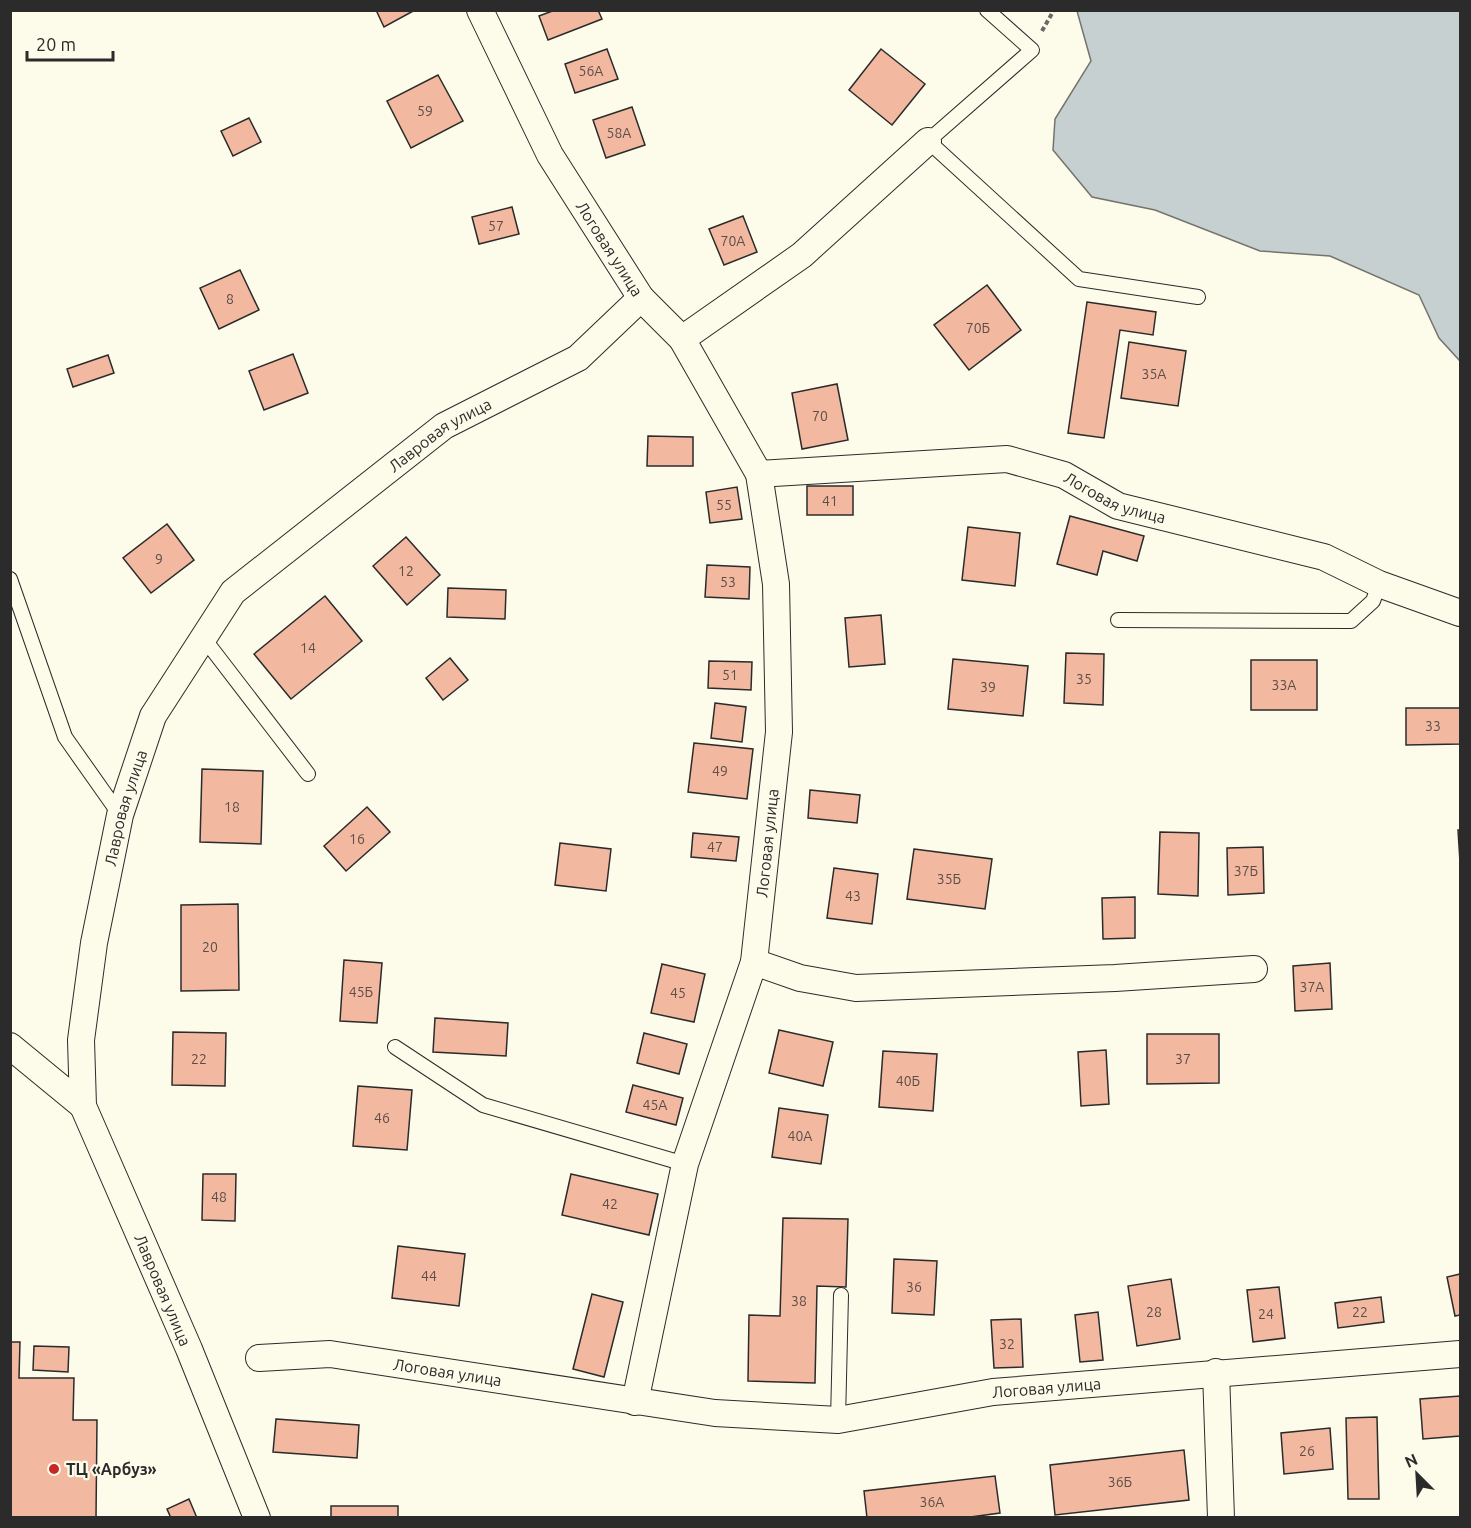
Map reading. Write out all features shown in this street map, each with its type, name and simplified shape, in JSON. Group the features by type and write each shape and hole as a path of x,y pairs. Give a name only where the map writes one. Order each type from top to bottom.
{"street":[{"name":"Логовая улица","path":"480,10 550,155 641,298 682,339 759,474 776,584 779,732 754,962 685,1164 635,1402"},
{"path":"682,339 802,255 927,141"},
{"name":"Лавровая улица","path":"257,1518 189,1349 83,1106 82,1030 94,943 120,816 153,716 232,592 444,426 578,358 641,298"},
{"name":"Логовая улица","path":"759,474 1007,459 1064,475 1118,506 1324,558 1379,584 1461,613"},
{"path":"754,962 800,978 856,988 1114,978 1254,969"},
{"path":"10,1046 83,1106"},
{"name":"Логовая улица","path":"259,1358 330,1354 716,1413 838,1420 993,1392 1216,1372 1461,1354"},
{"path":"1216,1372 1221,1518"}],"lane":[{"path":"987,10 1032,50 927,141 1079,279 1198,297"},
{"path":"10,579 65,737 120,816"},
{"path":"1118,620 1351,621 1373,601 1379,584"},
{"path":"202,636 308,774"},
{"path":"395,1047 483,1105 685,1164"},
{"path":"838,1420 841,1295"}],"shaded area":[{"path":"1077,11 1460,11 1460,361 1439,338 1419,295 1330,256 1260,251 1155,210 1092,197 1053,150 1055,119 1091,61"}],"building":[{"path":"376,10 415,10 384,27"},
{"path":"555,10 598,10 602,19 548,40 539,16"},
{"path":"607,49 618,79 575,93 565,64"},
{"path":"881,49 925,84 892,125 849,90"},
{"path":"438,75 463,121 411,148 387,101"},
{"path":"632,107 645,145 606,158 593,120"},
{"path":"249,118 261,142 233,156 221,131"},
{"path":"512,207 519,234 479,244 472,217"},
{"path":"743,216 757,252 724,265 709,229"},
{"path":"240,270 259,310 219,329 200,288"},
{"path":"987,285 1021,330 969,370 934,325"},
{"path":"1087,302 1156,312 1153,335 1120,330 1104,438 1068,433"},
{"path":"1129,342 1186,351 1178,406 1121,398"},
{"path":"293,354 308,393 264,410 249,371"},
{"path":"108,355 114,373 73,387 67,369"},
{"path":"837,384 848,440 802,449 792,393"},
{"path":"648,436 693,437 693,466 647,466"},
{"path":"807,486 853,486 853,515 807,515"},
{"path":"737,487 742,519 710,523 706,492"},
{"path":"1070,516 1144,536 1137,561 1103,551 1097,575 1057,564"},
{"path":"167,524 194,560 151,593 123,558"},
{"path":"968,527 1020,533 1015,586 962,580"},
{"path":"406,537 440,575 407,605 373,566"},
{"path":"707,565 750,567 749,599 705,597"},
{"path":"448,588 506,590 505,619 447,617"},
{"path":"325,596 362,641 291,699 254,654"},
{"path":"881,615 885,664 849,667 845,618"},
{"path":"1066,653 1104,654 1103,705 1064,703"},
{"path":"450,658 468,680 443,700 426,678"},
{"path":"953,659 1028,666 1023,716 948,709"},
{"path":"1251,660 1317,660 1317,710 1251,710"},
{"path":"709,661 752,662 751,690 708,688"},
{"path":"715,703 746,707 742,742 711,738"},
{"path":"1406,708 1460,708 1460,744 1406,745"},
{"path":"694,743 753,749 747,799 688,792"},
{"path":"202,769 263,771 261,844 200,842"},
{"path":"810,790 860,795 857,823 808,818"},
{"path":"367,807 390,832 346,871 324,846"},
{"path":"1458,830 1460,830 1460,862"},
{"path":"1160,832 1199,833 1198,896 1158,894"},
{"path":"693,833 739,837 736,861 691,857"},
{"path":"560,843 611,849 606,891 555,885"},
{"path":"1263,847 1264,893 1228,895 1227,848"},
{"path":"914,849 992,859 985,909 907,899"},
{"path":"834,868 878,874 872,924 827,918"},
{"path":"1135,897 1135,938 1103,939 1102,898"},
{"path":"238,904 239,990 181,991 181,905"},
{"path":"344,960 382,963 377,1023 340,1021"},
{"path":"1330,963 1332,1009 1295,1011 1293,966"},
{"path":"662,964 705,974 694,1022 651,1013"},
{"path":"435,1018 508,1023 506,1056 433,1052"},
{"path":"779,1030 833,1042 823,1086 769,1073"},
{"path":"173,1032 226,1033 225,1086 172,1085"},
{"path":"644,1033 687,1044 679,1074 637,1063"},
{"path":"1147,1034 1219,1034 1219,1083 1147,1084"},
{"path":"1106,1050 1109,1104 1081,1106 1078,1052"},
{"path":"883,1051 937,1054 933,1111 879,1107"},
{"path":"633,1085 683,1098 676,1125 626,1112"},
{"path":"358,1086 412,1090 407,1150 353,1146"},
{"path":"779,1108 828,1115 821,1164 772,1157"},
{"path":"203,1174 236,1174 235,1221 202,1220"},
{"path":"571,1174 658,1194 649,1235 562,1215"},
{"path":"783,1218 848,1219 846,1287 817,1286 815,1383 748,1381 749,1315 780,1316"},
{"path":"398,1246 465,1254 459,1306 392,1298"},
{"path":"894,1259 937,1261 934,1315 892,1313"},
{"path":"1460,1274 1460,1315 1455,1316 1447,1277"},
{"path":"1171,1279 1180,1339 1137,1346 1128,1286"},
{"path":"1279,1287 1285,1338 1253,1342 1247,1290"},
{"path":"592,1294 623,1302 604,1377 573,1369"},
{"path":"1381,1297 1384,1322 1338,1328 1335,1303"},
{"path":"1098,1312 1103,1360 1080,1362 1075,1315"},
{"path":"1021,1319 1023,1367 994,1368 991,1320"},
{"name":"ТЦ «Арбуз»","path":"10,1342 20,1342 19,1378 74,1378 73,1420 97,1420 96,1518 10,1518"},
{"path":"34,1346 69,1347 68,1372 33,1370"},
{"path":"1460,1396 1460,1436 1423,1439 1420,1399"},
{"path":"1377,1417 1379,1499 1348,1499 1346,1418"},
{"path":"276,1419 359,1425 357,1458 273,1452"},
{"path":"1330,1428 1333,1469 1284,1474 1281,1433"},
{"path":"1184,1450 1189,1500 1055,1515 1050,1465"},
{"path":"995,1476 1000,1513 963,1518 867,1518 864,1491"},
{"path":"189,1499 197,1518 171,1518 167,1509"},
{"path":"331,1506 398,1506 398,1518 331,1518"}],"place":[{"name":"ТЦ «Арбуз»","path":"54,1469"}]}
